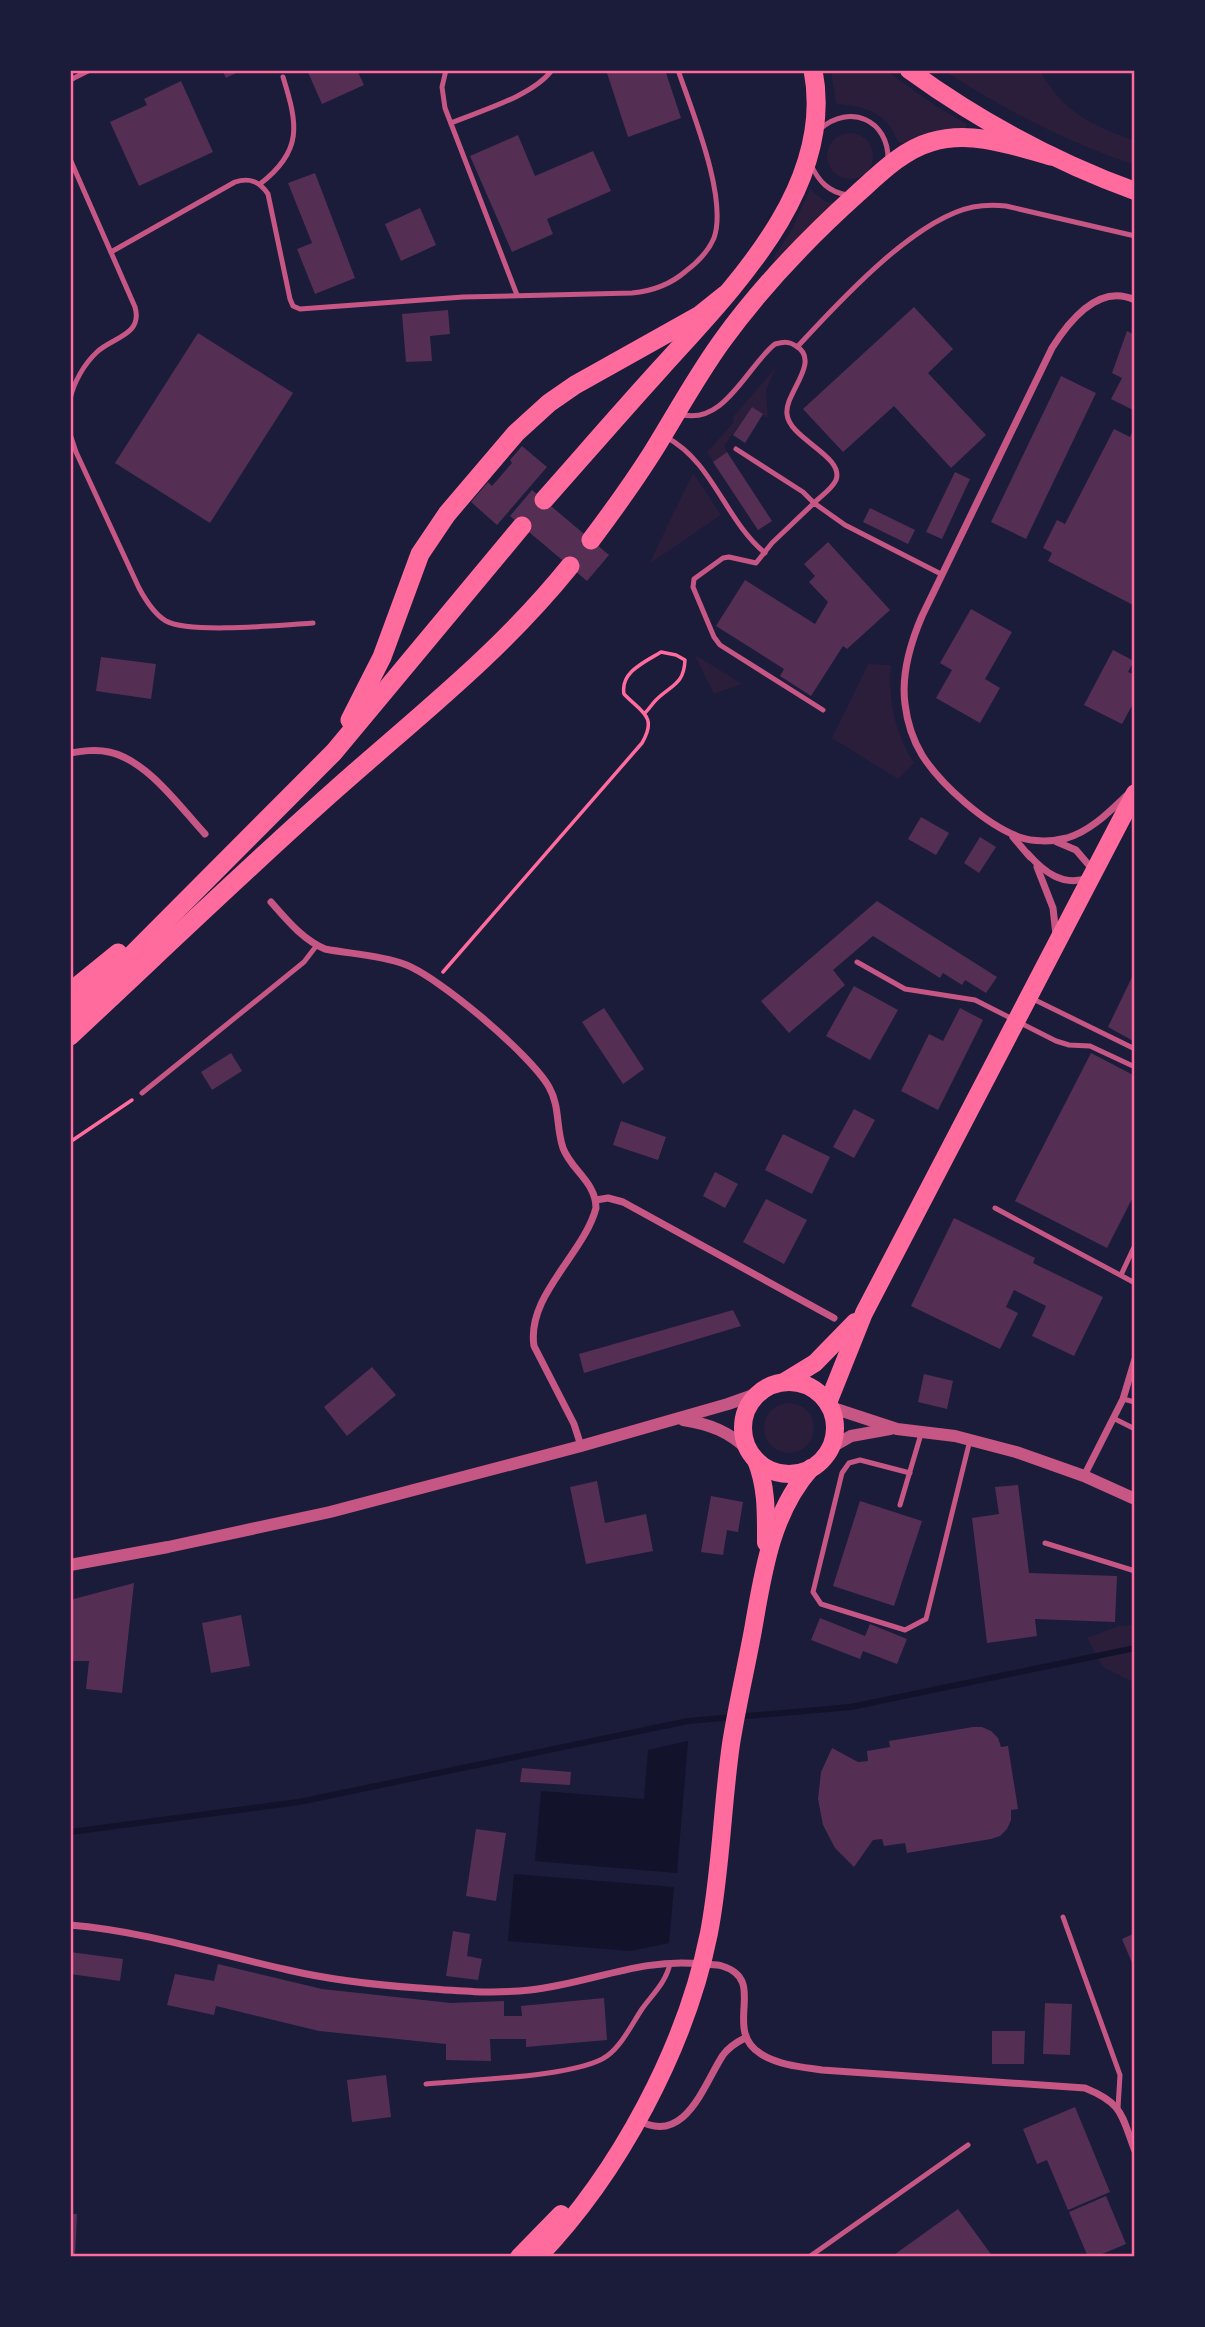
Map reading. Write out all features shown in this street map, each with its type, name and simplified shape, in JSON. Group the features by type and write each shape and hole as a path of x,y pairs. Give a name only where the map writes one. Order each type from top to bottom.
{"highway":[{"path":"544,500 725,295 751,264 776,226 794,191 811,145 817,107 813,70"},
{"path":"591,540 632,484 717,349 749,307 855,196 885,170 918,146 957,137 988,140 1051,156"},
{"path":"303,783 339,736 369,684 393,630 414,567 427,543 447,514 516,433 549,403 701,315 725,295"},
{"path":"70,1017 353,730 522,526"},
{"path":"70,1036 320,803 492,653 570,566"},
{"path":"70,992 208,880"},
{"path":"70,1025 220,897"}],"main road":[{"path":"909,70 965,108 1051,156 1135,191"},
{"path":"829,1405 864,1313 1094,874 1129,820 1135,790"},
{"path":"766,1560 764,1483 743,1433 750,1402 768,1387 784,1382 807,1369 864,1313"},
{"path":"538,2257 579,2208 638,2120 679,2032 702,1965 713,1913 731,1742 766,1560 786,1502 811,1468 824,1458 830,1448 835,1427 829,1405 811,1387 801,1383 784,1382"},
{"path":"753,1456 771,1470 782,1473 811,1468"},
{"path":"519,2257 586,2188 625,2140"}],"street":[{"path":"1001,827 1042,869 1063,880 1082,880 1094,874 1091,865 1076,850 1061,842 1019,837 1001,827 956,794 931,768 916,743 906,712 904,688 908,655 918,623 941,574 1060,335 1077,315 1100,299 1115,295 1135,300"},
{"path":"70,753 108,751 125,758 162,786 205,834"},
{"path":"1048,840 1063,839 1085,830 1135,790"},
{"path":"1028,854 1045,884 1053,908 1055,947"},
{"path":"271,902 298,932 325,949 401,963 417,969 516,1047 538,1070 555,1100 564,1151 590,1186 596,1200 594,1215 540,1307 532,1333 534,1346 574,1424 581,1446"},
{"path":"596,1200 608,1198 623,1202 834,1318"},
{"path":"1084,1476 1123,1399 1135,1359"},
{"path":"70,1565 330,1512 676,1420 759,1393"},
{"path":"829,1405 897,1429 970,1440 1051,1463 1135,1499"},
{"path":"676,1420 705,1424 725,1431 753,1456"},
{"path":"830,1448 851,1436 897,1429"},
{"path":"70,1925 115,1931 330,1979 471,1992 532,1990 670,1962 722,1966 734,1972 742,1981 746,1992 742,2027 745,2038 762,2056 793,2066 822,2070 1085,2088 1104,2095 1118,2108 1135,2151"},
{"path":"638,2120 655,2128 676,2121 701,2098 723,2055 745,2038"}],"lane":[{"path":"70,80 90,70"},
{"path":"446,70 442,92 451,123 517,295"},
{"path":"451,123 530,89 552,70"},
{"path":"111,252 235,182 247,179 260,184 270,201 289,299 296,308 304,310 517,295 632,293 651,290 680,276 707,251 716,228 715,195 678,70"},
{"path":"260,184 279,169 293,135 292,106 283,77"},
{"path":"855,196 827,188 817,178 811,166 811,145 829,122 852,116 875,125 883,135 889,158 885,170"},
{"path":"70,159 135,307 136,323 131,331 92,357 77,380 70,399"},
{"path":"797,346 878,265 927,229 959,212 988,205 1006,206 1135,236"},
{"path":"676,412 692,416 715,409 773,346 785,342 797,346 804,354 805,364 787,405 787,417 795,429 834,464 837,471 833,485 772,543 755,563 729,556 723,558 694,579 693,587 718,643 823,710"},
{"path":"70,434 76,453 139,588 161,618 171,624 197,628 313,623"},
{"path":"663,435 691,454 748,537 765,553"},
{"path":"736,449 803,492 841,523 941,574"},
{"path":"142,1093 304,962 317,945"},
{"path":"857,962 905,989 971,999 1056,1041 1090,1046 1135,1067"},
{"path":"1028,997 1135,1049"},
{"path":"995,1208 1135,1283"},
{"path":"1121,1275 1135,1245"},
{"path":"1123,1399 1135,1402"},
{"path":"1113,1418 1135,1429"},
{"path":"900,1505 922,1432"},
{"path":"910,1473 859,1460 849,1463 842,1473 813,1592 821,1604 905,1630 926,1619 970,1440"},
{"path":"1045,1543 1135,1571"},
{"path":"1063,1917 1120,2075 1118,2108"},
{"path":"426,2084 556,2071 596,2062 612,2052 622,2039 663,1981 670,1962"},
{"path":"808,2257 968,2145"}],"path":[{"path":"435,981 642,743 649,727 645,713 624,694 625,679 661,652 676,654 685,660 681,679 645,713"},
{"path":"70,1142 142,1093"}],"shaded area":[{"path":"831,70 885,70 967,124 966,128 931,131 906,144 898,142 888,124 874,113 836,104"},
{"path":"943,70 1040,70 1058,97 1080,116 1135,141 1135,165 1036,124"},
{"path":"850,133 866,140 873,156 866,172 850,179 834,172 827,156 834,140"},
{"path":"810,189 824,201 833,203 773,259 792,229"},
{"path":"776,367 766,390 768,418 752,407 724,446 727,452 713,462 707,452"},
{"path":"693,473 721,515 649,564"},
{"path":"694,654 742,684 714,694"},
{"path":"868,664 891,665 894,716 907,752 914,763 898,779 832,738"},
{"path":"789,1403 807,1410 814,1428 807,1446 789,1453 771,1446 764,1428 771,1410"},
{"path":"1135,1625 1135,1683 1103,1667 1087,1638 1119,1626"},
{"path":"688,1741 677,1873 535,1861 541,1791 644,1799 648,1750"},
{"path":"514,1874 674,1887 669,1943 630,1951 508,1941"}],"building":[{"path":"222,70 242,70 226,78"},
{"path":"307,70 357,70 364,85 322,104"},
{"path":"606,70 665,70 681,118 628,137"},
{"path":"181,81 213,152 139,186 110,122 147,105 144,99"},
{"path":"518,135 535,176 593,151 611,191 547,219 553,234 512,252 470,156"},
{"path":"315,173 355,278 315,294 297,249 312,243 288,183"},
{"path":"420,208 436,245 401,261 385,224"},
{"path":"914,307 953,349 928,373 986,435 951,468 894,406 843,452 803,409"},
{"path":"448,310 450,334 430,336 432,361 406,362 402,314"},
{"path":"1127,331 1135,335 1135,411 1111,399 1122,378 1112,373"},
{"path":"198,333 293,393 210,523 115,463"},
{"path":"1061,376 1096,393 1026,539 991,522"},
{"path":"752,407 763,414 745,443 733,435"},
{"path":"1135,426 1135,606 1048,561 1052,553 1043,548 1057,520 1065,524 1114,429 1130,437"},
{"path":"522,446 547,467 497,525 471,502 488,482 492,486 512,463 510,460"},
{"path":"727,452 772,521 758,530 713,462"},
{"path":"955,472 970,479 942,539 926,532"},
{"path":"532,490 609,555 587,581 510,516"},
{"path":"870,508 915,530 908,544 863,522"},
{"path":"828,542 890,610 847,649 843,646 811,696 780,676 784,669 716,626 745,580 815,624 828,602 809,582 815,576 804,564"},
{"path":"971,609 1012,632 985,679 1000,688 980,723 936,698 952,670 940,663"},
{"path":"1113,650 1134,661 1128,672 1135,675 1135,700 1122,724 1084,705"},
{"path":"101,657 156,664 151,699 96,691"},
{"path":"921,817 949,833 936,855 908,839"},
{"path":"980,837 996,847 979,873 964,863"},
{"path":"877,901 997,977 986,993 965,980 962,985 943,973 940,978 873,936 833,970 845,985 789,1033 761,1001"},
{"path":"1135,971 1135,1042 1108,1027"},
{"path":"854,986 898,1010 870,1060 826,1036"},
{"path":"604,1008 644,1069 623,1084 582,1022"},
{"path":"960,1008 983,1020 938,1110 901,1091 929,1034 943,1041"},
{"path":"231,1053 242,1071 212,1090 201,1072"},
{"path":"1091,1053 1135,1076 1135,1193 1107,1248 1015,1201"},
{"path":"854,1109 875,1120 854,1158 833,1147"},
{"path":"621,1121 666,1137 658,1160 613,1145"},
{"path":"783,1134 830,1157 812,1194 765,1170"},
{"path":"715,1172 738,1184 725,1208 703,1196"},
{"path":"766,1199 807,1220 784,1264 743,1242"},
{"path":"954,1218 1035,1258 1033,1263 1103,1297 1074,1356 1032,1336 1046,1306 1014,1290 1006,1307 1018,1313 1000,1349 911,1306"},
{"path":"733,1310 741,1326 584,1373 579,1354"},
{"path":"372,1367 396,1395 347,1436 324,1407"},
{"path":"924,1374 953,1381 947,1409 918,1402"},
{"path":"597,1481 605,1523 646,1514 653,1551 586,1564 570,1487"},
{"path":"1018,1485 1029,1573 1117,1576 1115,1622 1035,1619 1037,1636 987,1643 972,1518 999,1514 995,1487"},
{"path":"711,1496 743,1502 738,1532 727,1530 723,1555 701,1552"},
{"path":"860,1501 922,1521 894,1606 833,1586"},
{"path":"134,1583 122,1693 86,1689 89,1661 70,1661 70,1600"},
{"path":"241,1615 250,1666 211,1673 202,1623"},
{"path":"820,1618 865,1636 870,1624 907,1639 897,1664 863,1651 860,1659 811,1640"},
{"path":"973,1727 991,1731 998,1738 1001,1747 1008,1746 1018,1809 1011,1810 1007,1829 1000,1836 991,1839 907,1853 905,1843 884,1846 882,1839 873,1840 854,1867 835,1848 823,1825 818,1799 821,1772 832,1748 858,1762 868,1761 867,1751 890,1747 889,1741"},
{"path":"522,1768 571,1772 570,1785 520,1782"},
{"path":"476,1829 506,1833 496,1901 466,1896"},
{"path":"453,1931 470,1934 467,1956 482,1959 478,1980 446,1976"},
{"path":"1135,1933 1135,1970 1122,1939"},
{"path":"70,1952 123,1959 120,1981 70,1974"},
{"path":"218,1964 322,1989 451,2003 504,2001 504,2016 522,2016 521,2006 604,1998 607,2040 526,2047 526,2039 490,2039 491,2061 446,2060 446,2044 319,2031 216,2006 214,2015 167,2005 175,1974 214,1981"},
{"path":"1045,2003 1072,2004 1070,2055 1043,2054"},
{"path":"992,2031 1025,2031 1024,2064 992,2064"},
{"path":"386,2075 391,2117 352,2122 347,2080"},
{"path":"1075,2107 1110,2192 1068,2210 1047,2160 1037,2164 1023,2129"},
{"path":"1106,2196 1126,2244 1095,2257 1088,2257 1069,2212"},
{"path":"958,2209 993,2257 891,2257"},
{"path":"70,2214 77,2214 75,2257 70,2257"}],"waterway":[{"path":"70,1832 299,1802 688,1721 851,1707 1135,1648"}]}
